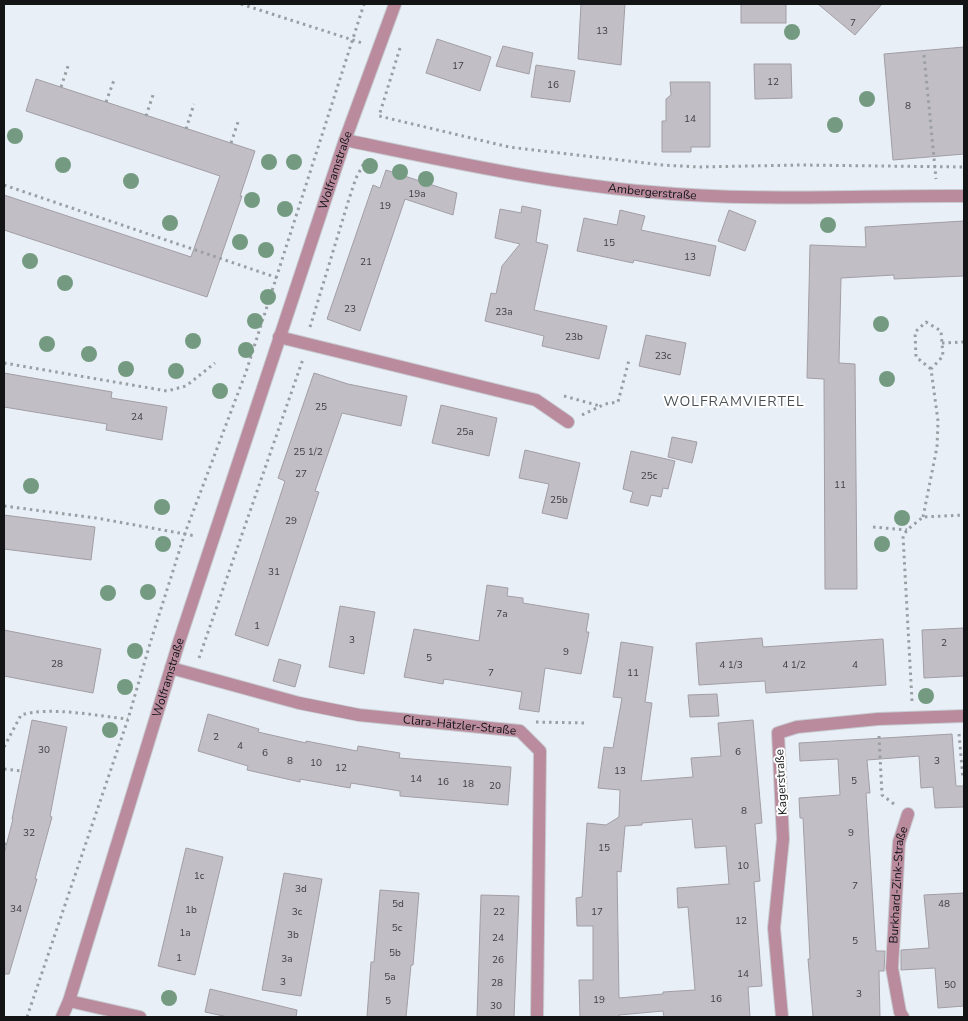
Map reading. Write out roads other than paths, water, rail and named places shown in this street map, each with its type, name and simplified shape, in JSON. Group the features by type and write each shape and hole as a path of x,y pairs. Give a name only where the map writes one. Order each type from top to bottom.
{"street":[{"name":"Wolframstraße","path":"62,1017 69,1001 171,668 345,140 394,4"},
{"name":"Ambergerstraße","path":"345,140 521,175 652,192 733,196 851,198 964,196"},
{"path":"280,338 536,400 568,422"},
{"name":"Clara-Hätzler-Straße","path":"171,668 299,703 359,715 520,731 540,751 537,1017"},
{"name":"Kagerstraße","path":"782,1017 774,928 783,839 778,733 797,727 878,719 961,716"},
{"name":"Burkhard-Zink-Straße","path":"903,1017 900,1012 892,968 899,842 908,814"},
{"path":"69,1001 140,1017"}],"district":[{"name":"WOLFRAMVIERTEL","path":"734,401"}]}
